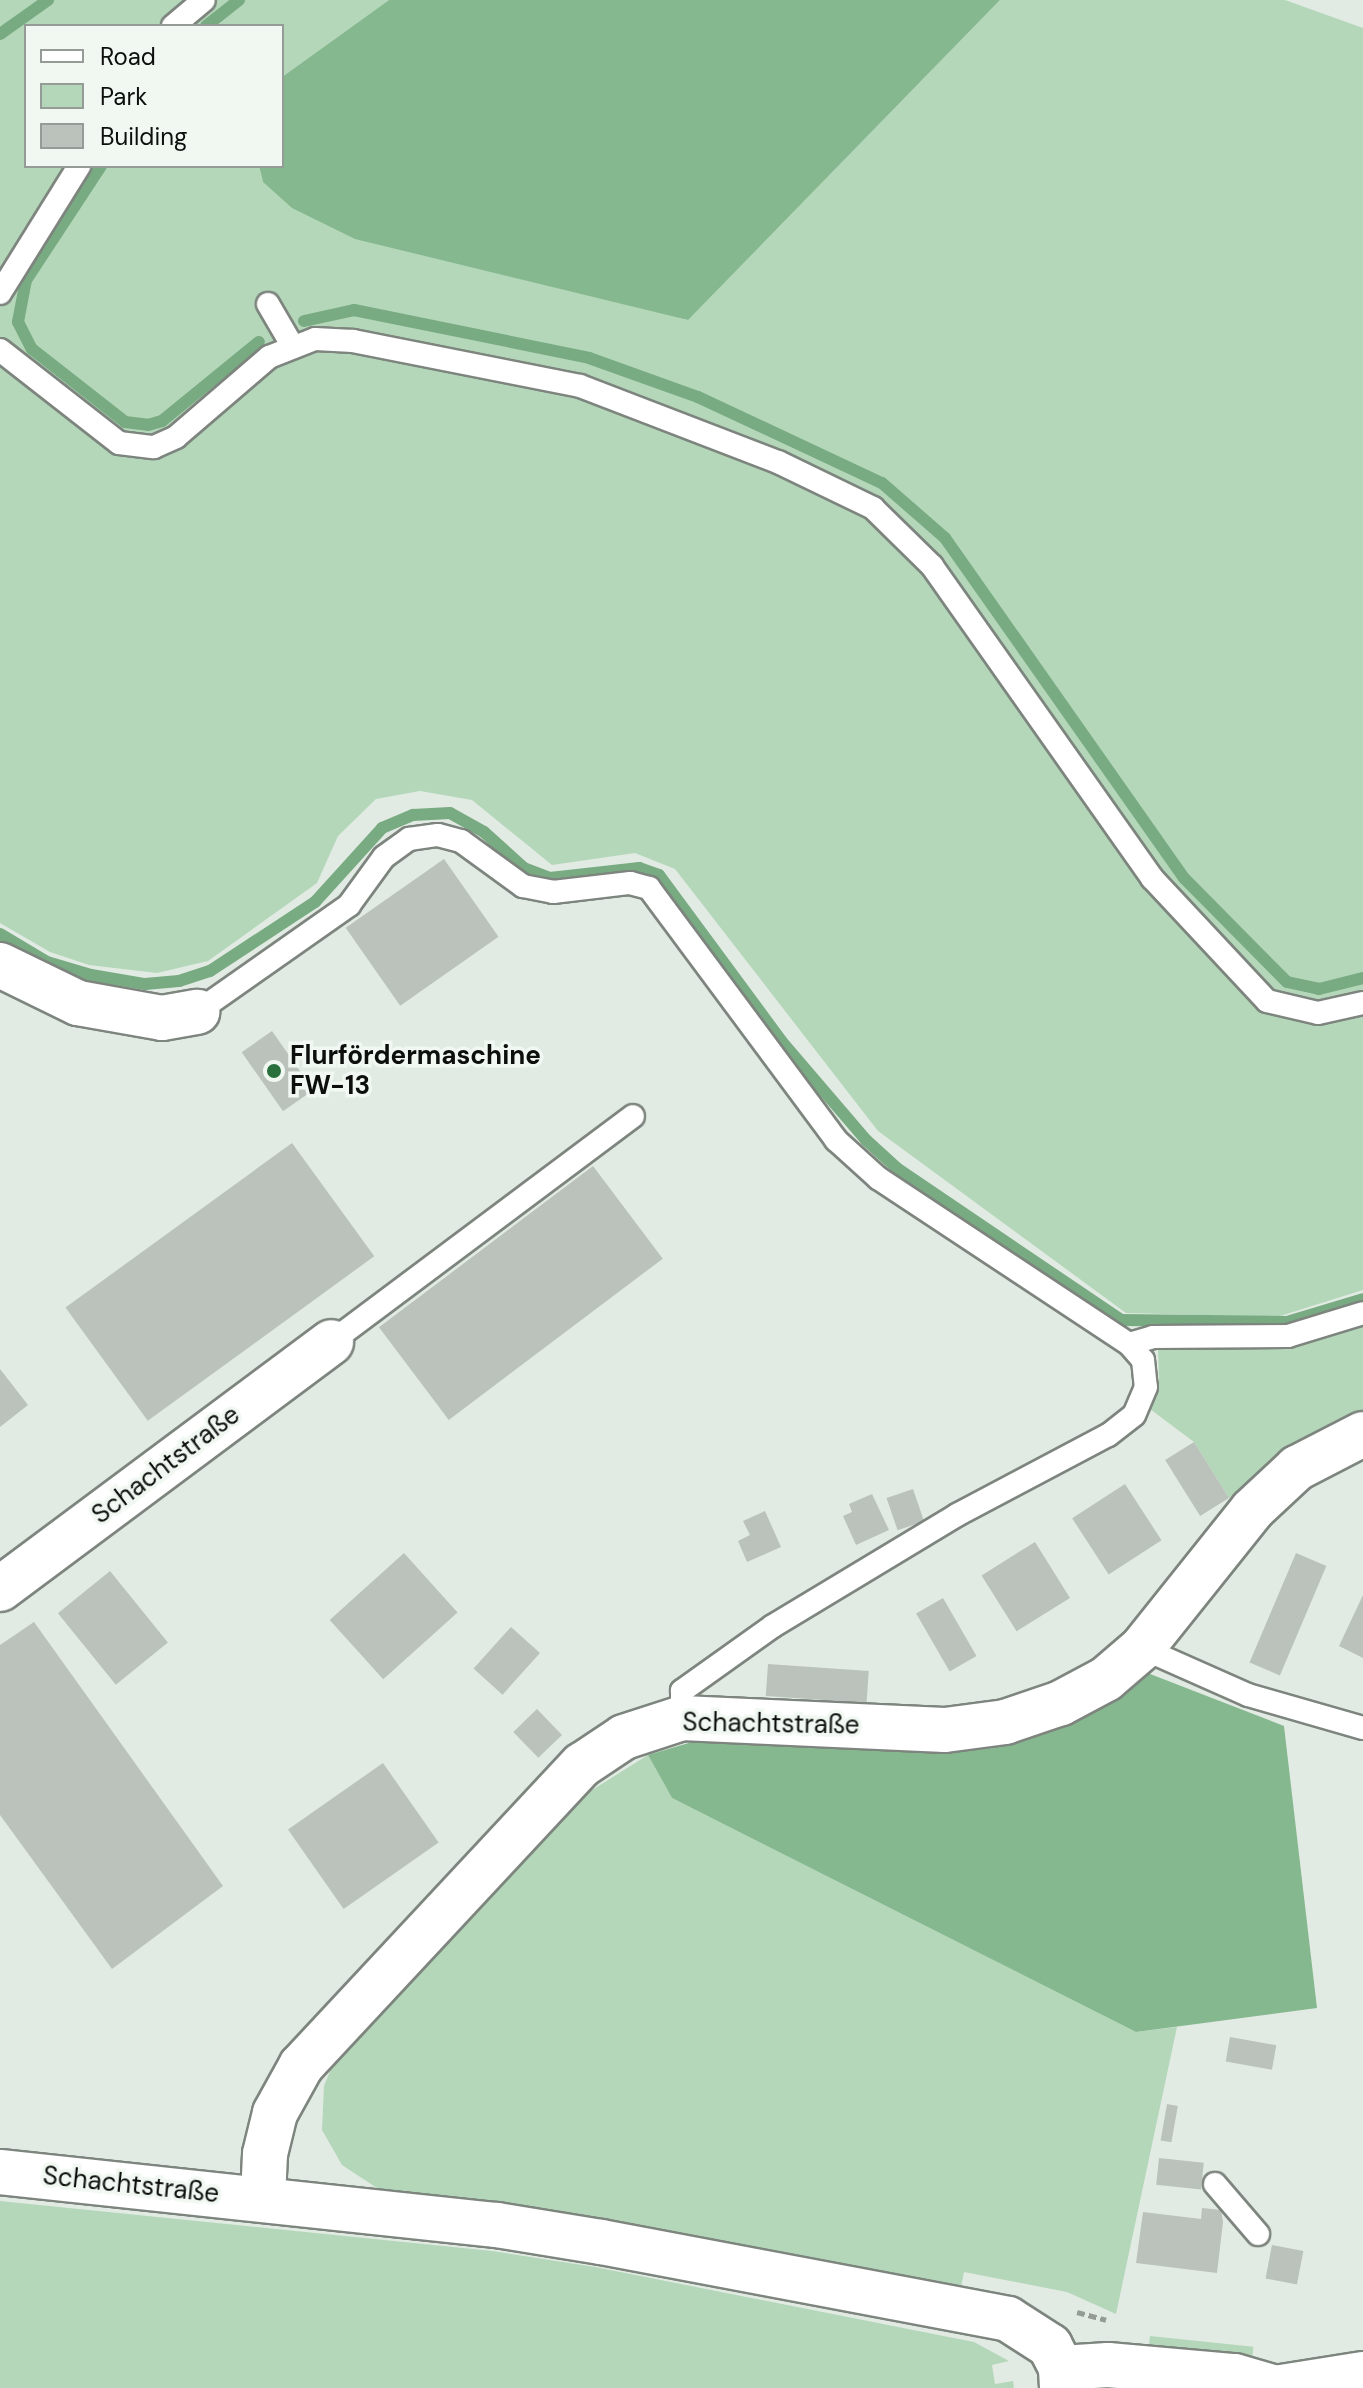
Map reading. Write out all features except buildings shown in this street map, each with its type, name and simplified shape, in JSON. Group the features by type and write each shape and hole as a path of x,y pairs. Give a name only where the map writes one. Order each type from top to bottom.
{"street":[{"path":"0,965 78,1003 162,1018 197,1012"},
{"name":"Schachtstraße","path":"0,1589 331,1342"},
{"name":"Schachtstraße","path":"263,2198 265,2154 275,2113 301,2066 582,1765 624,1737 682,1718 945,1730 1005,1722 1072,1697 1106,1679 1142,1648 1252,1510 1297,1468 1363,1434"},
{"name":"Schachtstraße","path":"0,2172 263,2198 586,2239 1008,2319 1050,2346 1062,2378"},
{"path":"1062,2378 1108,2365 1235,2376 1275,2388 1363,2374"}],"lane":[{"path":"175,24 204,0"},
{"path":"0,293 78,168"},
{"path":"268,304 292,345"},
{"path":"0,350 119,443 154,447 176,437 269,357 292,345 315,339 353,341 580,386 778,462 873,508 932,566 1152,878 1267,1001 1318,1013 1363,1003"},
{"path":"197,1012 349,905 384,857 409,839 438,835 461,841 523,886 553,892 630,883 649,888 836,1140 878,1178 1129,1344 1143,1360 1146,1387 1134,1415 1108,1435 957,1515 773,1626 682,1691 682,1718"},
{"path":"331,1342 633,1116"},
{"path":"1129,1344 1153,1337 1288,1336 1363,1313"},
{"path":"1142,1648 1248,1695 1363,1728"},
{"path":"1215,2184 1258,2234"}],"green space":[{"path":"0,0 389,0 284,76 284,24 24,24 24,168 260,168 263,182 687,320 1000,0 1285,0 1363,28 1363,1290 1277,1317 1126,1313 878,1131 675,869 635,853 552,865 472,800 420,791 376,799 338,836 317,883 208,961 157,973 89,965 50,952 0,923"},
{"path":"389,0 1000,0 688,320 355,239 292,208 263,182 260,168 284,168 284,76"},
{"path":"1363,1324 1363,1414 1302,1439 1229,1498 1194,1442 1150,1409 1159,1380 1158,1348 1291,1347"},
{"path":"1145,1672 1284,1726 1317,2008 1136,2032 672,1798 648,1755 692,1742 954,1752 993,1748 1076,1721 1112,1702"},
{"path":"648,1755 672,1798 1136,2032 1177,2027 1116,2314 1067,2292 964,2272 961,2287 611,2222 380,2190 342,2165 322,2130 324,2086 332,2066 581,1797"},
{"path":"0,2201 492,2251 595,2267 974,2342 1009,2361 992,2365 995,2384 1013,2381 1014,2388 0,2388"},
{"path":"1150,2336 1253,2347 1252,2364 1148,2353"}],"waterway":[{"path":"0,34 48,0"},
{"path":"209,24 239,0"},
{"path":"100,168 26,280 18,322 32,349 125,422 148,425 162,421 259,342"},
{"path":"304,321 354,310 589,358 698,397 882,483 945,538 1184,878 1287,982 1319,989 1363,978"},
{"path":"0,934 47,962 91,975 145,984 179,981 210,971 315,902 382,828 413,815 450,813 484,832 524,868 550,878 639,868 659,875 782,1042 866,1140 898,1169 1121,1320 1287,1322 1363,1299"}],"place":[{"name":"Flurfördermaschine FW-13","path":"274,1071"}]}
